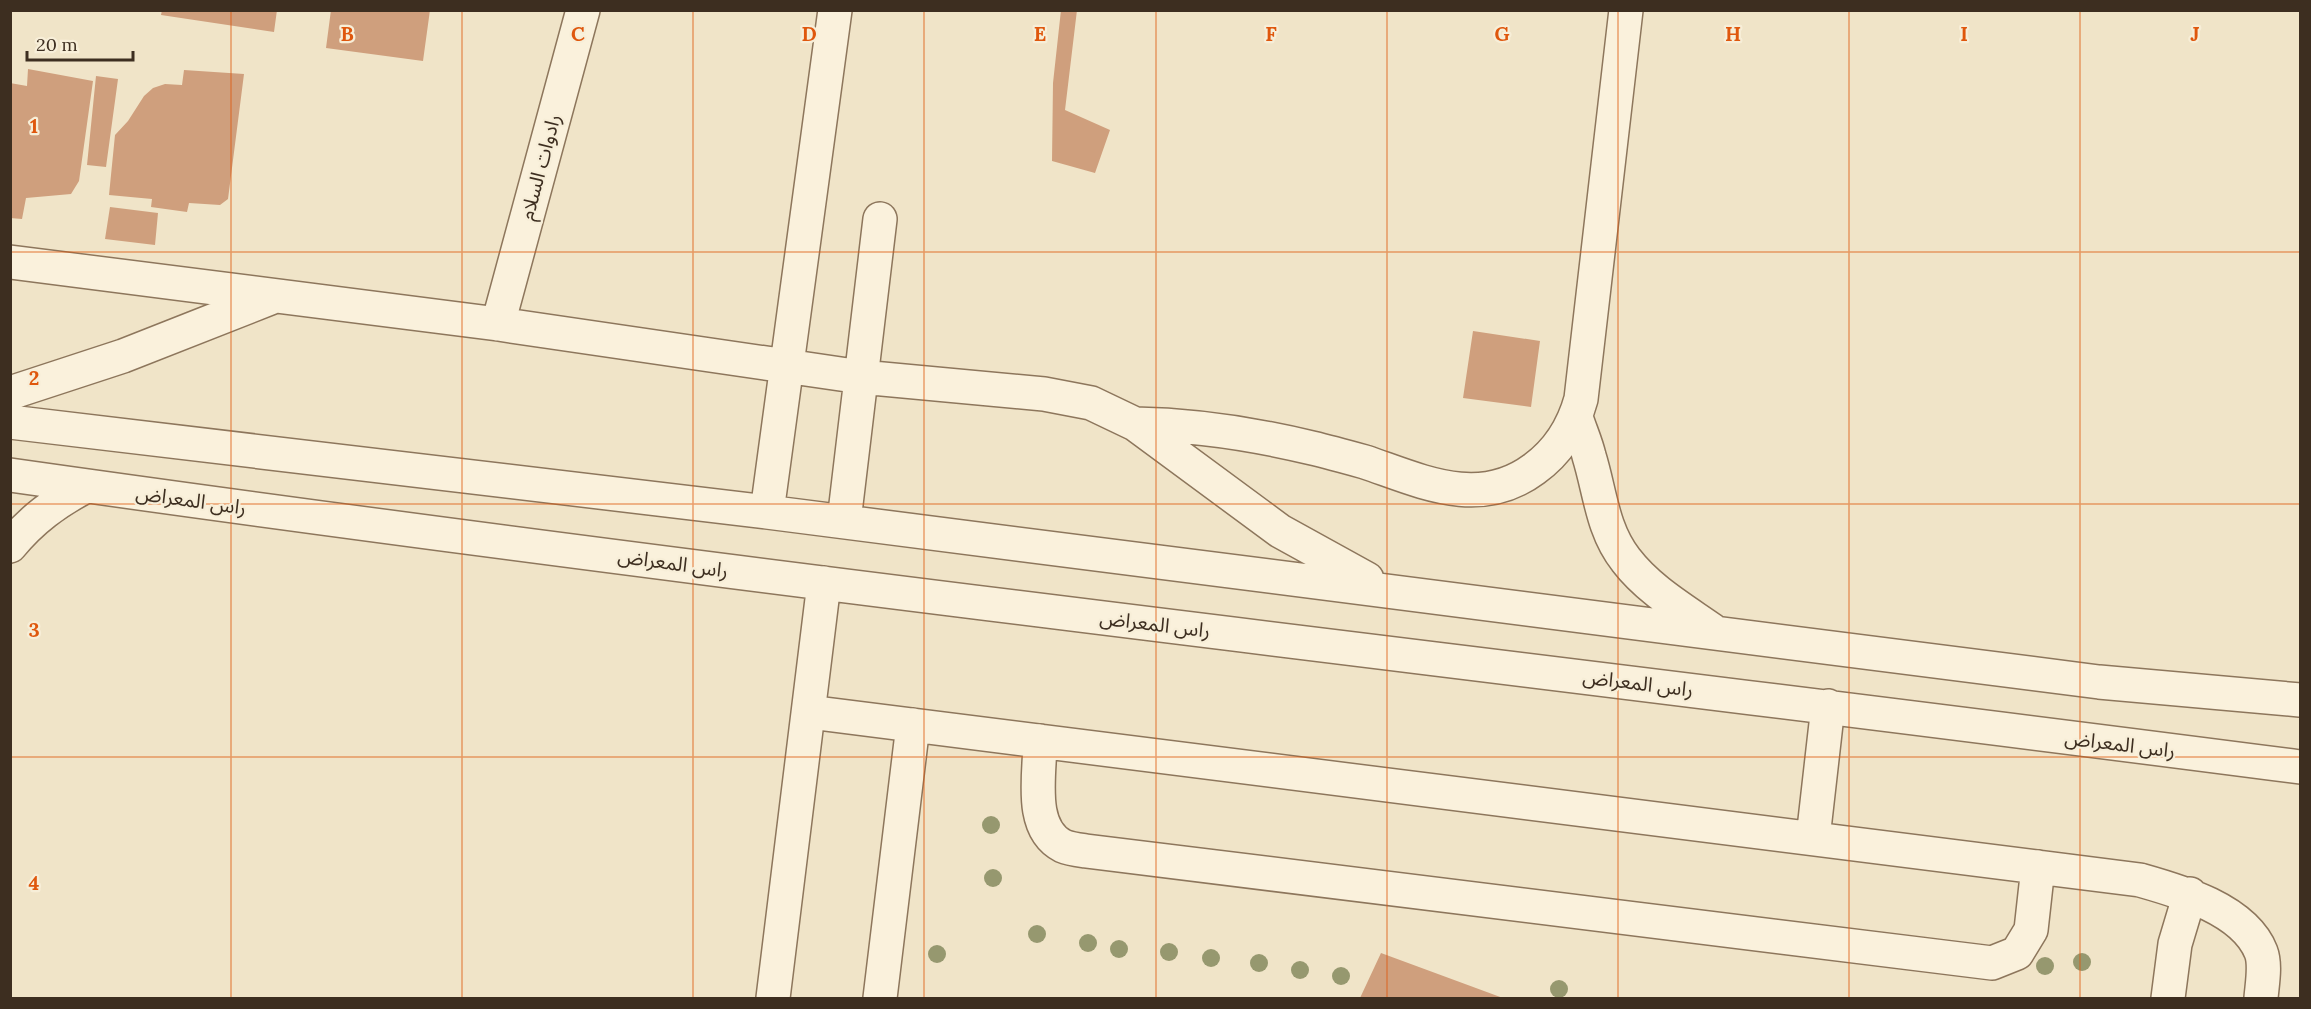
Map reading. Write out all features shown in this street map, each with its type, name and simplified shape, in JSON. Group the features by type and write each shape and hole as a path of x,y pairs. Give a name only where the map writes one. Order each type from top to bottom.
{"street":[{"name":"رادوات السلام","path":"498,324 583,10"},
{"path":"767,512 835,10"},
{"path":"1135,424 1180,425 1311,448 1364,462 1438,488 1475,491 1512,482 1528,474 1557,449 1576,417 1581,399 1626,10"},
{"path":"844,521 880,219"},
{"path":"10,262 498,324 861,377 1044,394 1091,403 1135,424 1280,531 1329,560 1387,589"},
{"path":"10,393 123,356 277,295"},
{"path":"1576,417 1590,457 1598,500 1614,540 1625,560 1674,604 1716,632"},
{"path":"10,422 844,521 2099,682 2301,700"},
{"name":"راس المعراض","path":"10,475 824,583 1828,706 2301,767"},
{"path":"10,546 26,527 54,503 86,486"},
{"path":"772,999 824,583"},
{"path":"1813,838 1828,706"},
{"path":"809,712 2140,880 2190,894 2245,928 2261,953 2261,999"},
{"path":"880,999 913,725"},
{"path":"1040,741 1040,816 1048,834 1064,846 1086,851 1992,963 2017,953 2031,930 2038,867"},
{"path":"2168,999 2175,944 2190,894"}],"building":[{"path":"162,10 277,10 274,32 161,15"},
{"path":"331,10 430,10 423,61 326,48"},
{"path":"1061,10 1077,10 1065,110 1110,130 1095,173 1052,161 1053,83"},
{"path":"28,69 93,81 79,181 71,194 26,198 22,219 10,218 10,83 27,86"},
{"path":"184,70 244,74 228,199 220,205 189,203 187,212 151,207 152,199 109,195 115,135 128,121 144,96 153,88 165,84 182,85"},
{"path":"96,76 118,79 106,167 87,165"},
{"path":"110,207 158,213 155,245 105,239"},
{"path":"1473,331 1540,341 1531,407 1463,398"},
{"path":"1381,953 1503,998 1360,998"}]}
